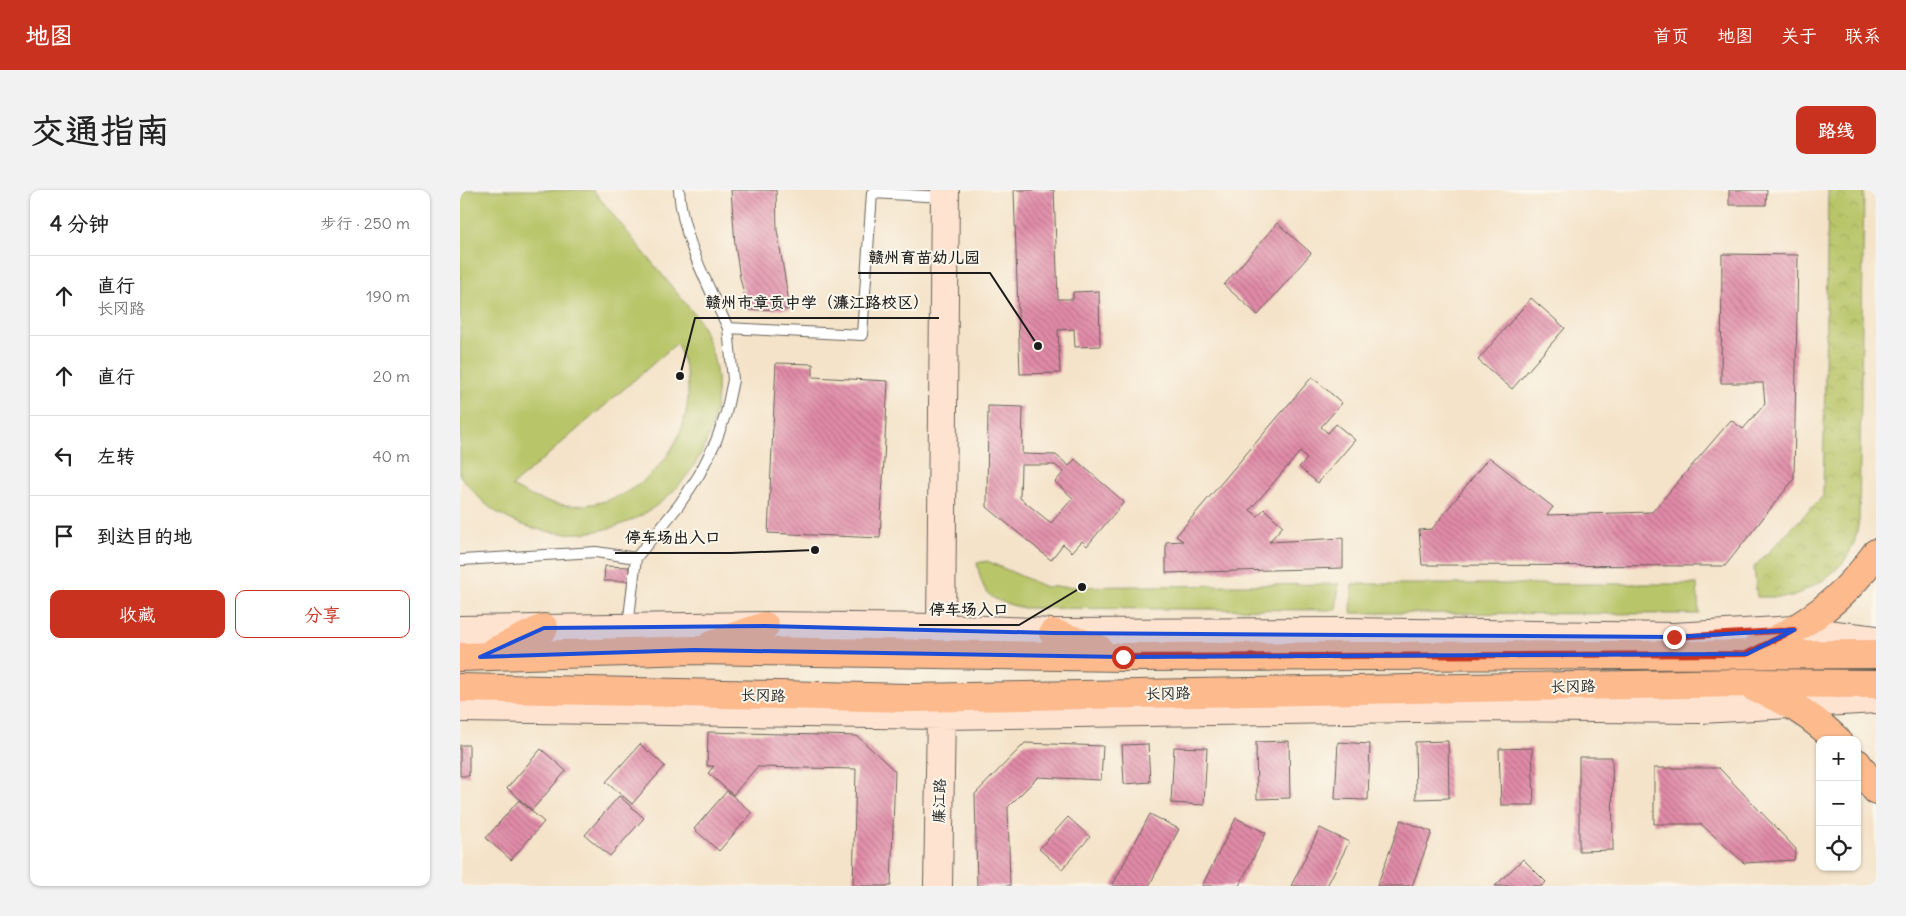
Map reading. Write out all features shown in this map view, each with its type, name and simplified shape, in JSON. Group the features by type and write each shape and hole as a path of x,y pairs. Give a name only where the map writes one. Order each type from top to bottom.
{"main road":[{"path":"1746,654 1794,630 1835,600 1853,582 1876,553"},
{"path":"694,650 765,626"},
{"path":"470,657 544,628"},
{"path":"1053,633 1123,657"},
{"name":"长冈路","path":"470,657 694,650 1123,657 1876,654"},
{"path":"1744,683 1788,703 1810,717 1832,736"},
{"name":"长冈路","path":"460,688 910,698 1744,683 1876,684"},
{"path":"1053,713 1135,694"},
{"path":"1861,768 1876,790"}],"street":[{"path":"941,628 945,194"},
{"path":"460,630 765,626 941,628 1053,633 1345,632 1674,637 1794,630 1876,640"},
{"path":"460,708 941,715 1479,707 1701,709 1876,699"},
{"name":"廉江路","path":"938,886 941,715"}],"lane":[{"path":"628,627 629,604 636,558 679,505 699,475 716,441 726,413 733,380 728,328 690,240 677,191"},
{"path":"728,328 862,335 872,191 945,194"},
{"path":"462,560 596,552 636,558"}],"highlighted area":[{"path":"765,626 1053,633 1674,637 1794,630 1747,654 1123,657 694,650 480,657 544,628"}],"green space":[{"path":"460,190 593,190 699,320 713,355 717,378 716,408 709,436 697,461 680,484 659,504 635,519 607,529 578,533 556,533 525,526 505,517 490,507 476,495 460,476","holes":["677,343 687,376 688,402 682,427 672,449 656,469 637,485 615,497 591,504 565,505 551,503 512,486"]},
{"path":"1828,190 1864,190 1859,521 1854,544 1843,563 1824,580 1792,597 1757,597 1754,567 1823,496"},
{"path":"987,561 1046,587 1339,584 1336,610 1023,608 995,599 986,590 982,584 977,563"},
{"path":"1352,584 1697,584 1699,614 1351,613"}],"building":[{"path":"731,190 776,190 777,230 790,309 748,310 740,278 735,245"},
{"path":"1014,190 1054,190 1058,299 1073,299 1073,292 1099,291 1100,346 1075,347 1074,329 1058,330 1060,373 1020,374"},
{"path":"1729,190 1767,190 1766,205 1729,205"},
{"path":"1277,223 1311,253 1258,315 1224,285"},
{"path":"1722,254 1798,255 1794,479 1725,566 1422,565 1419,530 1432,529 1489,457 1553,507 1547,515 1652,512 1731,420 1743,429 1765,404 1763,383 1721,383"},
{"path":"1531,298 1565,328 1512,389 1478,360"},
{"path":"776,363 813,364 813,377 888,381 880,538 768,533"},
{"path":"1312,377 1342,403 1321,427 1328,433 1336,424 1355,440 1318,483 1299,467 1307,459 1300,452 1250,510 1258,516 1264,509 1283,526 1269,542 1343,538 1343,568 1166,573 1166,542 1183,541 1176,536"},
{"path":"988,406 1023,407 1022,454 1056,455 1069,466 1075,459 1124,502 1087,546 1082,541 1072,552 1063,544 1051,560 987,507","holes":["1021,465 1055,465 1064,472 1055,482 1073,498 1051,523 1020,498"]},
{"path":"605,566 629,567 628,581 604,581"},
{"path":"708,732 857,736 895,771 891,886 853,886 856,769 757,767 733,795 708,773 714,766 707,766"},
{"path":"1289,741 1290,798 1257,799 1256,742"},
{"path":"1448,741 1449,798 1416,799 1415,742"},
{"path":"1338,742 1370,744 1368,800 1335,799"},
{"path":"1025,743 1103,746 1101,780 1038,777 1008,807 1010,886 977,886 975,794"},
{"path":"640,744 665,766 632,804 606,782"},
{"path":"1148,744 1150,782 1124,784 1122,745"},
{"path":"460,745 469,745 469,776 460,776"},
{"path":"1174,747 1207,748 1204,805 1171,803"},
{"path":"1532,748 1534,805 1501,805 1499,749"},
{"path":"541,749 566,771 532,810 507,788"},
{"path":"1579,757 1612,757 1613,850 1579,851"},
{"path":"1654,768 1719,768 1796,849 1794,860 1744,863 1701,824 1654,824"},
{"path":"727,791 752,813 719,851 694,829"},
{"path":"619,796 644,818 610,856 585,835"},
{"path":"519,800 544,822 511,860 486,838"},
{"path":"1150,814 1179,829 1149,886 1112,886"},
{"path":"1068,817 1090,837 1062,869 1039,849"},
{"path":"1236,818 1266,833 1239,886 1202,886"},
{"path":"1401,820 1432,832 1412,886 1377,886"},
{"path":"1320,828 1349,842 1327,886 1291,886"},
{"path":"1523,859 1546,882 1542,886 1495,886"}],"place":[{"name":"赣州育苗幼儿园","path":"1038,346"},
{"name":"赣州市章贡中学（濂江路校区）","path":"680,376"},
{"name":"停车场出入口","path":"815,550"},
{"name":"停车场入口","path":"1082,587"}],"route":[{"path":"1123,657 1746,654 1794,630 1674,637"}]}
